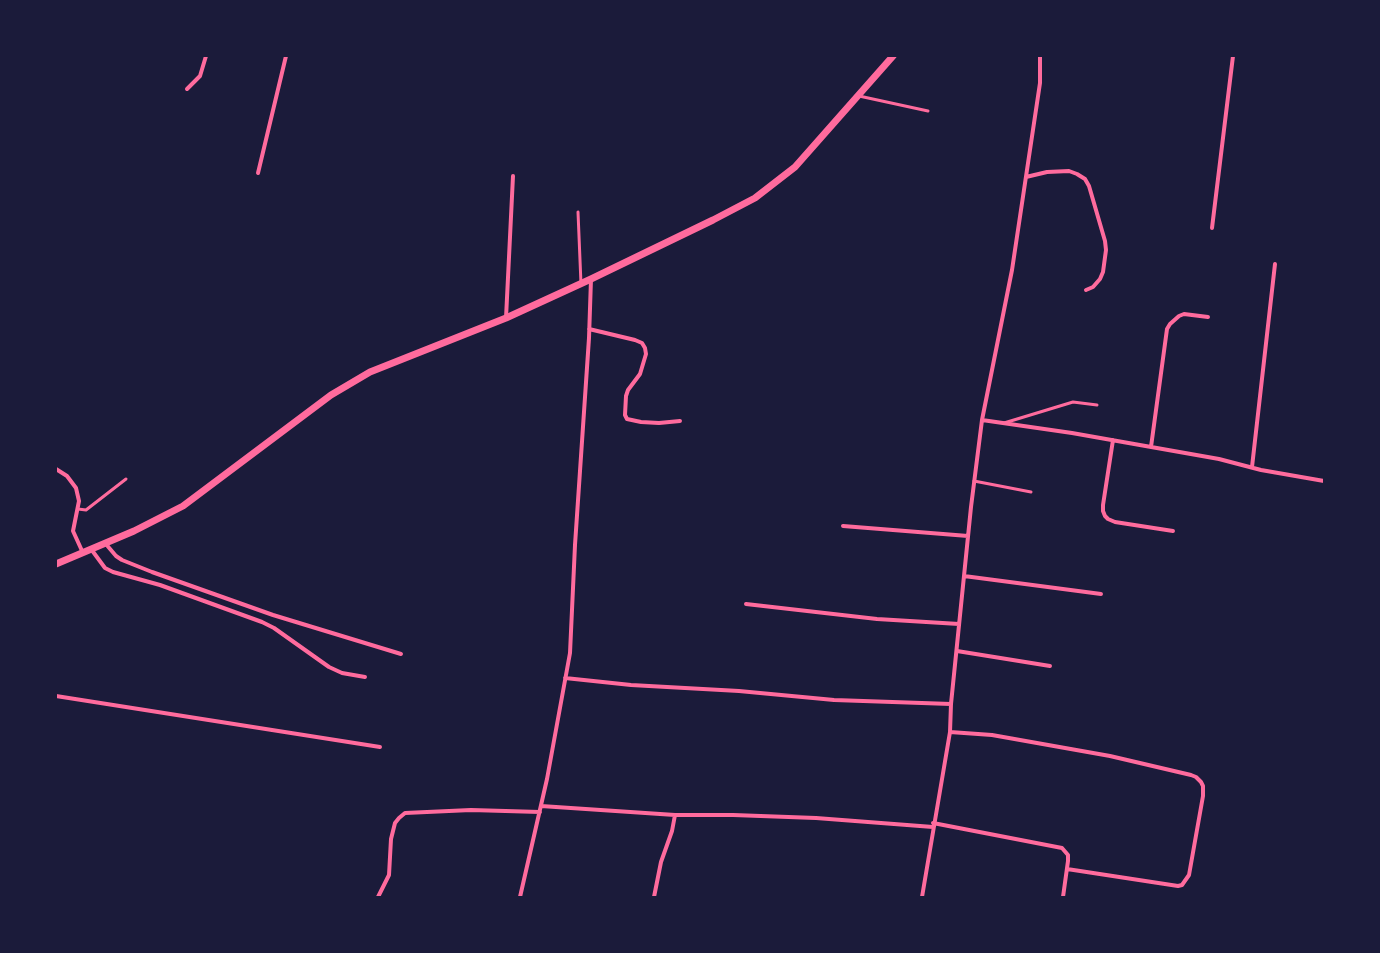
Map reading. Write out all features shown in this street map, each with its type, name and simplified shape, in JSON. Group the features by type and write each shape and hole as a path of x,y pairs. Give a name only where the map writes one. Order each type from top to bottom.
{"street":[{"path":"188,89 200,76 206,56"},
{"path":"258,173 286,56"},
{"path":"56,564 134,531 183,506 330,395 370,372 506,318 581,284 755,198 795,167 893,56"},
{"path":"922,897 933,825 950,732 951,704 968,536 982,420 1012,270 1040,83 1040,56"},
{"path":"1212,228 1233,56"},
{"path":"1026,177 1048,172 1069,171 1085,179 1089,186 1105,241 1106,250 1103,272 1100,279 1093,287 1086,290"},
{"path":"506,318 513,176"},
{"path":"1252,467 1275,264"},
{"path":"520,897 540,812 570,653 575,545 589,329 590,279"},
{"path":"1151,447 1167,329 1178,316 1184,314 1208,317"},
{"path":"589,329 635,340 646,348 645,358 640,374 628,390 626,396 625,415 627,419 641,422 680,421"},
{"path":"982,420 1113,440 1219,459 1261,470 1324,481"},
{"path":"1113,440 1103,505 1105,516 1108,520 1115,522 1173,532"},
{"path":"56,469 67,476 76,488 79,501 74,536 83,553"},
{"path":"843,526 968,536"},
{"path":"105,543 116,556 122,560 152,572 273,615 401,654"},
{"path":"91,549 105,568 160,585 262,622 274,628 329,667 342,673 365,677"},
{"path":"964,576 1101,594"},
{"path":"746,604 877,619 959,624"},
{"path":"957,651 1050,666"},
{"path":"565,678 631,686 739,691 834,700 951,704"},
{"path":"56,696 380,747"},
{"path":"950,732 992,735 1110,756 1191,775 1196,777 1201,782 1203,786 1199,817 1188,875 1182,885 1178,886 1067,869"},
{"path":"541,806 676,815 733,815 816,818 933,825 1062,848 1068,855 1063,897"},
{"path":"378,897 388,875 391,839 395,824 399,818 406,813 471,810 540,812"},
{"path":"654,897 661,862 672,832 676,815"}],"lane":[{"path":"858,96 928,111"},
{"path":"578,212 581,284"},
{"path":"1004,423 1073,402 1097,405"},
{"path":"78,509 86,510 126,480"},
{"path":"974,481 1031,492"}]}
